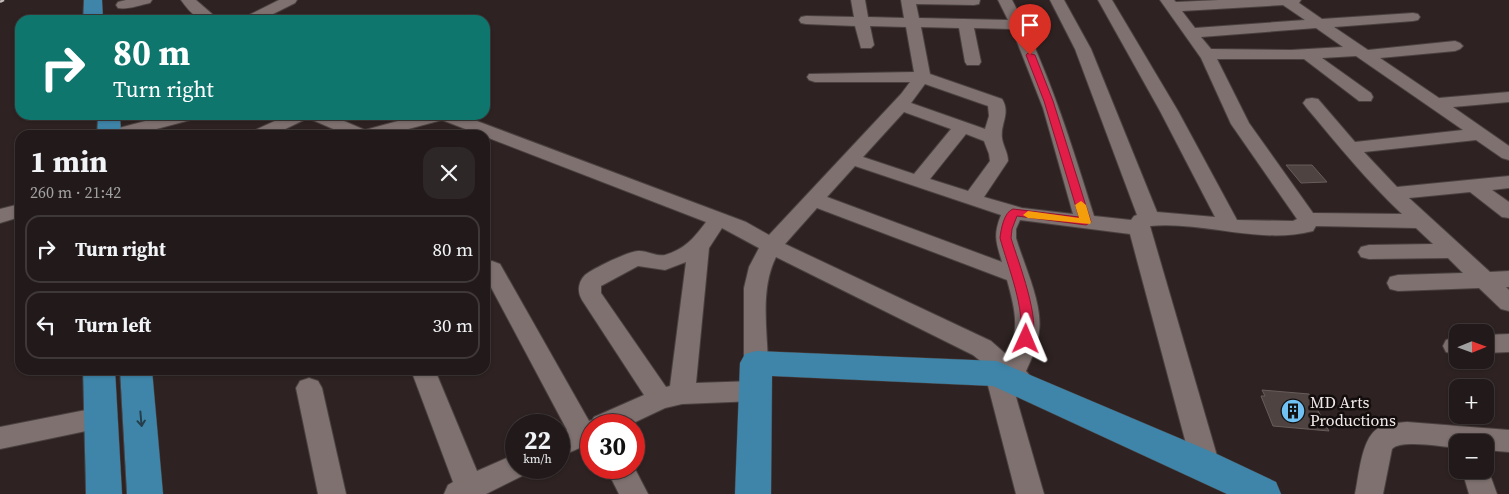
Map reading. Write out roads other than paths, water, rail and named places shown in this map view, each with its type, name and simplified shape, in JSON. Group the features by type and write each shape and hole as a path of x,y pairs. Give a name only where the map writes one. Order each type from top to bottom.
{"main road":[{"path":"93,0 94,15"},
{"path":"99,375 104,494"},
{"path":"136,375 145,494"},
{"path":"753,494 755,377 1012,378 1206,466 1263,494"}],"street":[{"path":"117,9 145,0"},
{"path":"188,0 204,15"},
{"path":"260,15 290,0"},
{"path":"858,0 866,45"},
{"path":"629,414 671,396 755,377 755,288 760,267 771,246 900,105 921,77 914,22 908,0 974,1"},
{"path":"1005,0 1019,25 1048,101 1086,222"},
{"path":"1057,0 1083,49 1144,223 1206,466"},
{"path":"1104,0 1169,111 1230,226"},
{"path":"1285,0 1509,154"},
{"path":"1169,3 1294,0"},
{"path":"851,159 1013,212 1086,222 1295,228 1306,226 1307,220 1240,124 1215,69 1206,54 1169,3"},
{"path":"1190,33 1413,18"},
{"path":"806,20 1019,25"},
{"path":"966,24 973,62"},
{"path":"1206,54 1360,53 1455,46"},
{"path":"1307,54 1365,97"},
{"path":"815,77 921,77 996,103 1000,110 993,138 1000,153 998,161 972,200"},
{"path":"1435,104 1509,97"},
{"path":"1312,103 1392,194 1509,303"},
{"path":"900,105 993,138"},
{"path":"121,129 164,120"},
{"path":"270,130 291,120"},
{"path":"327,120 350,130"},
{"path":"384,130 422,120"},
{"path":"458,120 484,130"},
{"path":"918,182 962,127"},
{"path":"490,132 739,227 771,246 982,348 1012,378"},
{"path":"1350,148 1479,134"},
{"path":"1392,194 1509,182"},
{"path":"1473,186 1509,212"},
{"path":"814,199 1016,275"},
{"path":"0,216 15,212"},
{"path":"1013,212 1006,229 1006,238 1028,327 1024,350 1012,378 1030,494"},
{"path":"671,396 698,248 718,219"},
{"path":"1307,220 1422,221"},
{"path":"671,396 590,294 590,286 593,280 633,259 641,258 665,263 698,248"},
{"path":"1368,252 1454,251"},
{"path":"492,269 582,414"},
{"path":"1398,283 1509,279"},
{"path":"1494,344 1509,343"},
{"path":"426,375 467,492 505,472"},
{"path":"309,388 332,494"},
{"path":"0,438 101,418"},
{"path":"1369,494 1379,444 1387,436 1408,433 1449,438"},
{"path":"1494,441 1509,441"},
{"path":"626,479 634,494"},
{"path":"1479,479 1484,494"}],"railway":[{"path":"0,2 4,0"}],"place":[{"name":"MD Arts Productions","path":"1293,411"}]}
